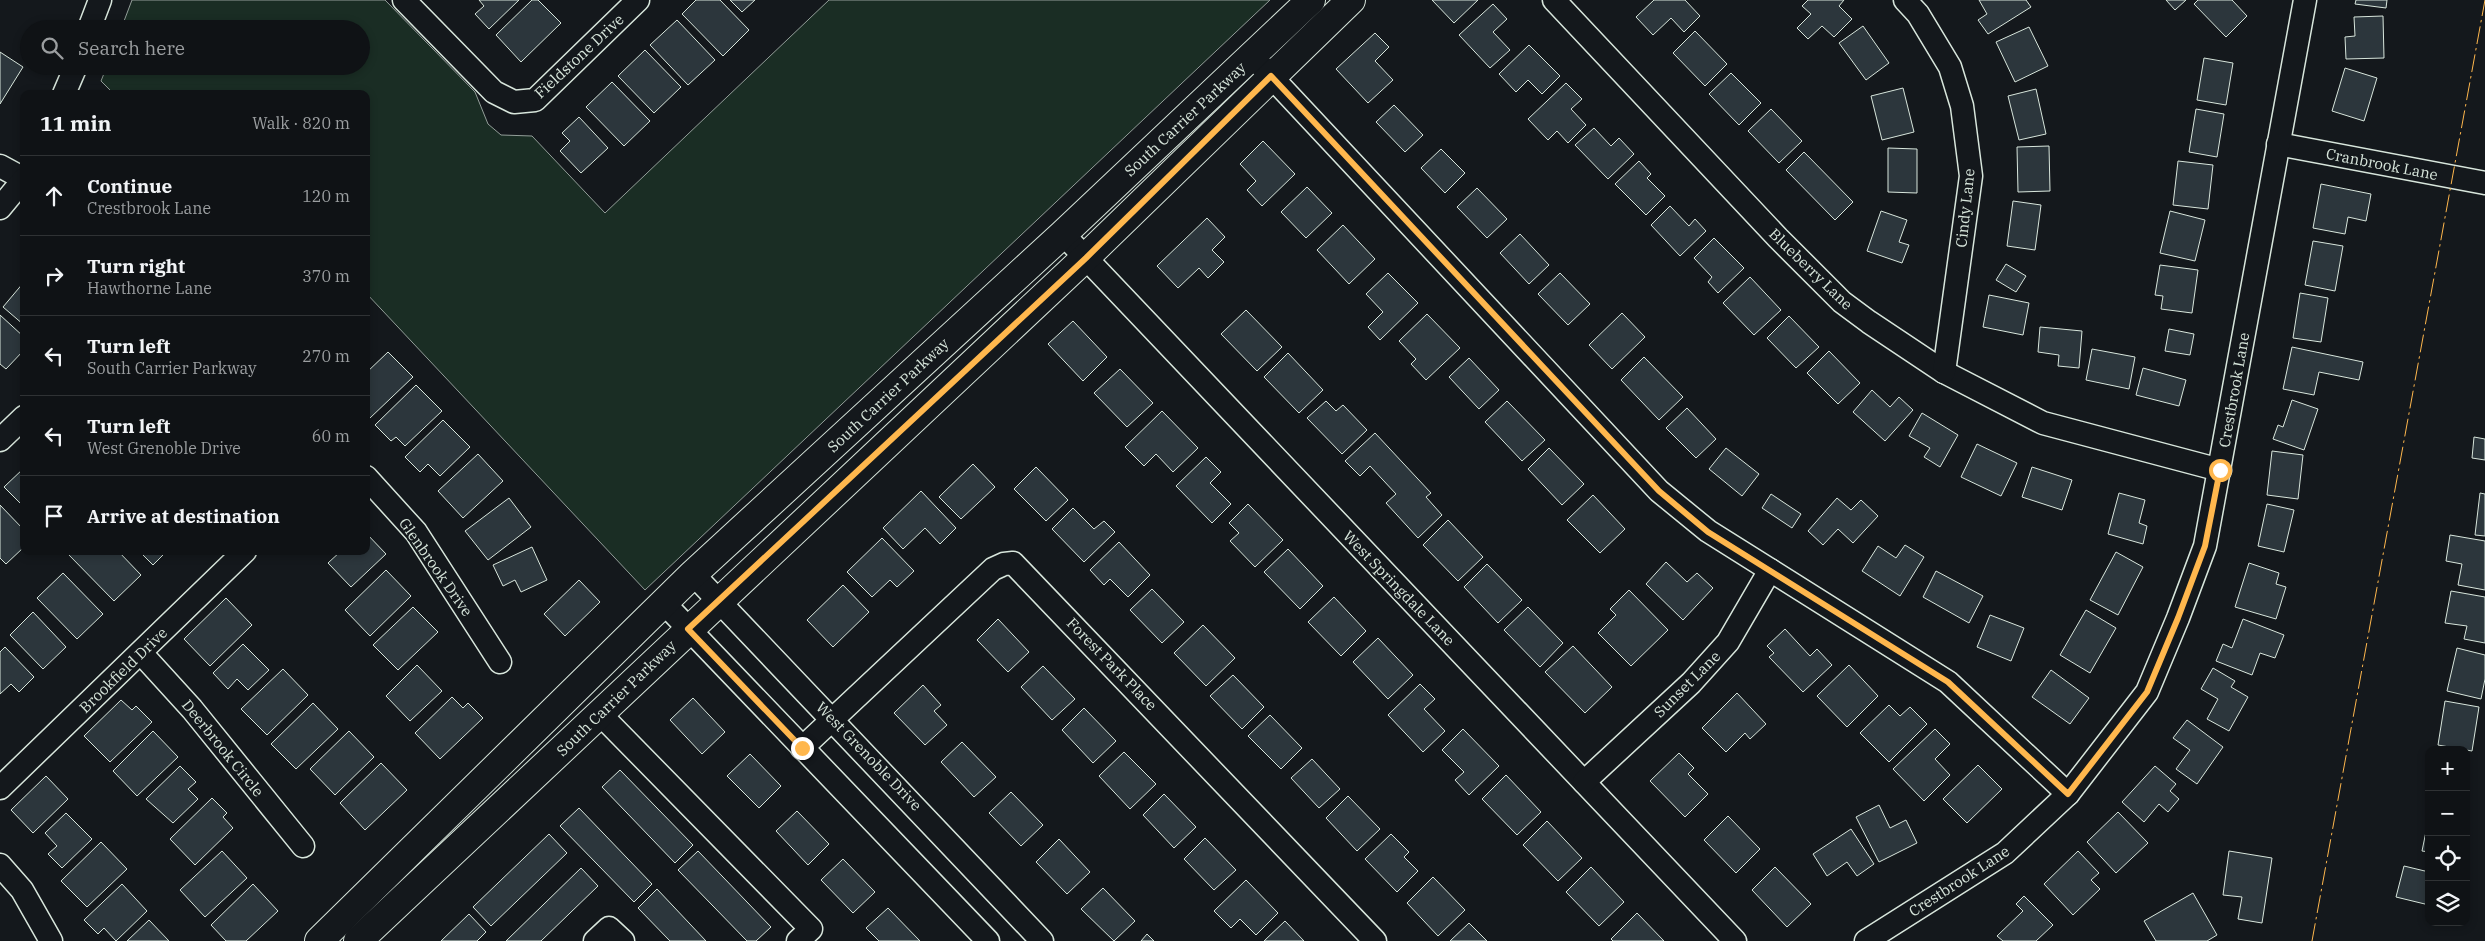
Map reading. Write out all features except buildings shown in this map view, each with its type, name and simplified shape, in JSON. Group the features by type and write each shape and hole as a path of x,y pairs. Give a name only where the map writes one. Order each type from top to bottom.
{"main road":[{"name":"South Carrier Parkway","path":"319,941 663,602 1063,234 1311,0"},
{"name":"South Carrier Parkway","path":"358,941 600,714 718,600 1086,258 1351,0"}],"street":[{"path":"92,20 100,0"},
{"name":"Fieldstone Drive","path":"404,0 494,92 514,102 535,100 638,0"},
{"name":"Blueberry Lane","path":"1554,0 1778,238 1842,302 1944,372 2044,423 2220,470"},
{"name":"Cindy Lane","path":"1905,0 1918,14 1950,67 1962,106 1972,176 1944,372"},
{"name":"Crestbrook Lane","path":"1866,941 2005,853 2068,794 2147,692 2205,546 2305,0"},
{"path":"1252,56 1659,491 1708,532 1948,682 2068,794"},
{"path":"66,90 72,75"},
{"name":"Cranbrook Lane","path":"2278,144 2485,183"},
{"path":"0,166 20,177"},
{"path":"0,208 20,184"},
{"name":"West Springdale Lane","path":"1063,234 1735,941"},
{"path":"0,440 20,421"},
{"name":"Glenbrook Drive","path":"370,480 416,532 500,662"},
{"name":"Brookfield Drive","path":"0,788 241,555"},
{"name":"Forest Park Place","path":"832,718 993,569 1013,563 1376,941"},
{"name":"Sunset Lane","path":"1584,782 1691,683 1728,642 1770,570"},
{"name":"West Grenoble Drive","path":"693,574 1042,941"},
{"path":"663,602 988,941"},
{"name":"Deerbrook Circle","path":"141,653 192,709 302,846"},
{"path":"600,714 810,937"},
{"path":"802,748 832,718"},
{"path":"0,865 22,890 51,941"},
{"path":"595,941 609,928 623,941"}],"green space":[{"path":"132,0 385,0 475,92 488,124 501,135 532,136 605,213 829,0 1270,0 645,590 370,297 370,90 110,90 101,81 103,75 370,75 370,20 124,20"}],"power":[{"path":"2312,941 2485,0"}],"route":[{"path":"802,748 688,629 1086,258 1271,76 1659,491 1708,532 1948,682 2068,794 2147,692 2205,546 2220,470"}]}
